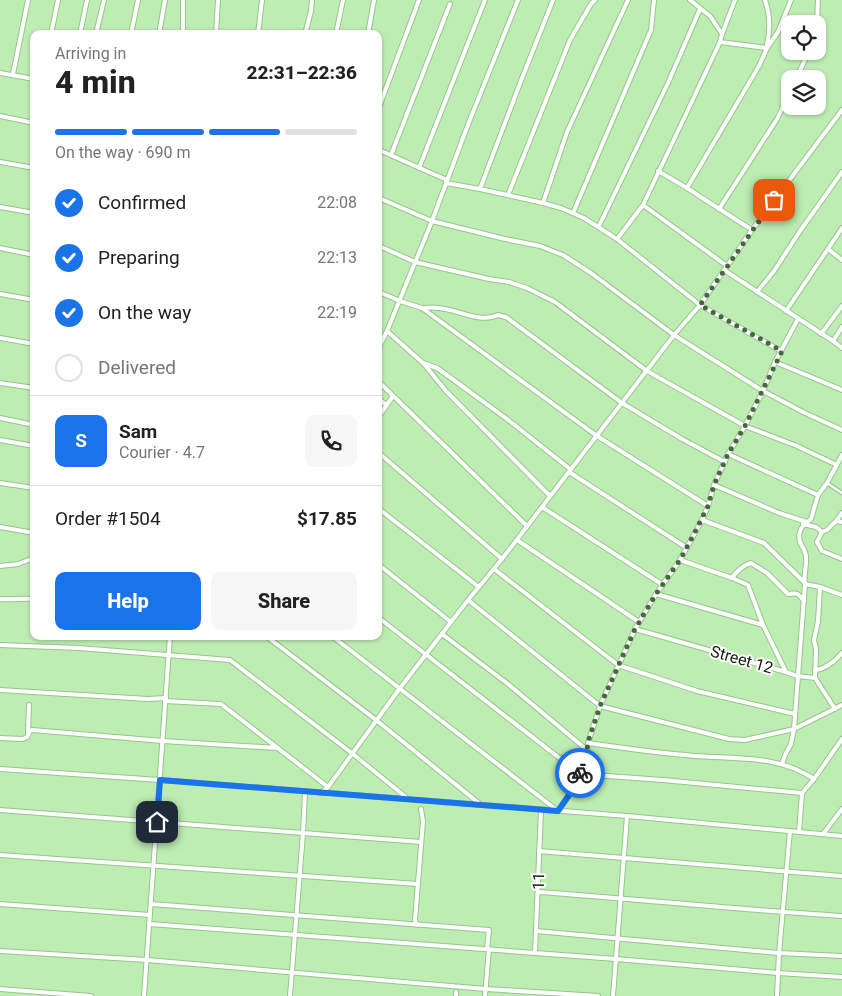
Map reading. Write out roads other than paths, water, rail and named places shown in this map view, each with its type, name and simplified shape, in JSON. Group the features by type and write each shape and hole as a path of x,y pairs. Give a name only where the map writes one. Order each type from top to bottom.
{"street":[{"path":"12,74 28,0"},
{"path":"52,30 58,0"},
{"path":"81,30 87,0"},
{"path":"97,30 104,0"},
{"path":"132,30 138,0"},
{"path":"160,30 165,0"},
{"path":"183,30 184,0"},
{"path":"216,30 218,0"},
{"path":"258,30 262,0"},
{"path":"306,30 312,11 312,0"},
{"path":"337,30 343,0"},
{"path":"369,30 374,0"},
{"path":"382,99 419,0"},
{"path":"419,168 485,0"},
{"path":"382,340 400,301 518,0"},
{"path":"480,189 554,0"},
{"path":"508,195 570,40 595,0"},
{"path":"543,203 567,132 628,0"},
{"path":"573,212 651,30 654,0"},
{"path":"690,0 696,2 700,9 710,16 722,34"},
{"path":"617,239 643,205 720,42 736,0"},
{"path":"765,0 769,17 767,48"},
{"path":"688,188 759,66 767,48 778,32 791,0"},
{"path":"817,15 818,0"},
{"path":"391,155 450,4"},
{"path":"598,226 668,82 700,9"},
{"path":"720,42 767,48"},
{"path":"0,73 30,78"},
{"path":"321,793 328,787 353,754 426,654 518,540 646,371 700,305 752,230 842,110"},
{"path":"719,209 781,111"},
{"path":"0,116 30,122"},
{"path":"382,151 446,181 543,203 573,212 617,239 700,305 782,351"},
{"path":"0,162 30,167"},
{"path":"658,171 688,188 752,230"},
{"path":"757,292 774,271 842,172"},
{"path":"382,199 432,221 540,246 563,255 591,272 674,335 763,391 842,430"},
{"path":"643,205 727,266"},
{"path":"0,207 30,212"},
{"path":"786,311 842,228"},
{"path":"382,247 415,262 509,282 527,288 554,302 646,371 745,426 797,446 837,465"},
{"path":"0,248 30,254"},
{"path":"828,249 842,260"},
{"path":"724,270 842,348"},
{"path":"382,293 422,308 439,308 484,319 498,314 506,317 622,403 725,462"},
{"path":"0,294 30,299"},
{"path":"821,334 842,306"},
{"path":"422,308 596,436 708,506"},
{"path":"558,811 578,782 588,742 600,706 635,629 656,594 680,560 702,520 714,485 728,454 745,426 798,319"},
{"path":"833,341 842,327"},
{"path":"387,331 423,363 446,391 550,496"},
{"path":"0,338 30,343"},
{"path":"776,362 842,390"},
{"path":"423,363 437,368 507,419 570,471 687,548"},
{"path":"0,382 30,387"},
{"path":"382,385 527,526"},
{"path":"382,411 393,396"},
{"path":"382,402 386,405"},
{"path":"0,418 30,424"},
{"path":"0,440 30,445"},
{"path":"728,454 818,495"},
{"path":"782,764 791,744 794,729 804,600 806,554 800,541 800,529 811,519 818,495 827,483 842,455"},
{"path":"382,456 502,559"},
{"path":"0,483 30,487"},
{"path":"827,483 842,493"},
{"path":"714,485 779,513 816,526 822,532"},
{"path":"542,507 663,585"},
{"path":"382,511 479,587"},
{"path":"842,513 827,530 822,532 817,542 822,551 842,559"},
{"path":"702,520 764,543 804,583 842,596"},
{"path":"836,520 842,522"},
{"path":"0,527 30,532"},
{"path":"518,540 639,622"},
{"path":"0,566 18,564 30,560"},
{"path":"680,560 748,585 763,625 786,672"},
{"path":"732,578 736,572 751,563 767,573 788,594 798,594 804,600"},
{"path":"382,566 451,622"},
{"path":"494,569 618,665 697,691 795,714"},
{"path":"820,587 818,621 814,640 816,649 815,678 835,708"},
{"path":"656,594 763,625"},
{"path":"0,600 30,598"},
{"path":"468,600 600,706 729,739 745,740 794,729 842,705"},
{"path":"382,620 580,774 802,793"},
{"name":"Street 12","path":"635,629 797,676 815,678"},
{"path":"442,634 508,684 587,750"},
{"path":"144,996 170,640"},
{"path":"271,640 376,720 481,805"},
{"path":"337,640 558,811"},
{"path":"0,645 79,648 230,660 407,798"},
{"path":"815,670 826,667 842,653"},
{"path":"0,690 221,704 328,787"},
{"path":"0,738 23,739 27,737 29,705"},
{"path":"28,733 32,730 277,748"},
{"path":"799,832 802,793 842,740"},
{"path":"588,742 618,748 770,761 803,772 814,779"},
{"path":"0,769 407,798 842,836"},
{"path":"290,996 305,792"},
{"path":"416,925 423,821 421,809"},
{"path":"823,834 842,809"},
{"path":"0,810 421,842"},
{"name":"11","path":"535,952 541,810"},
{"path":"613,996 627,816"},
{"path":"777,996 790,831"},
{"path":"539,851 842,876"},
{"path":"0,856 418,884"},
{"path":"538,892 621,897 783,913 842,916"},
{"path":"0,904 150,915"},
{"path":"151,904 489,930 485,996"},
{"path":"150,924 616,958 842,977"},
{"path":"536,931 779,953 842,956"},
{"path":"0,951 147,960 486,989 598,996"},
{"path":"0,989 91,996"}]}
